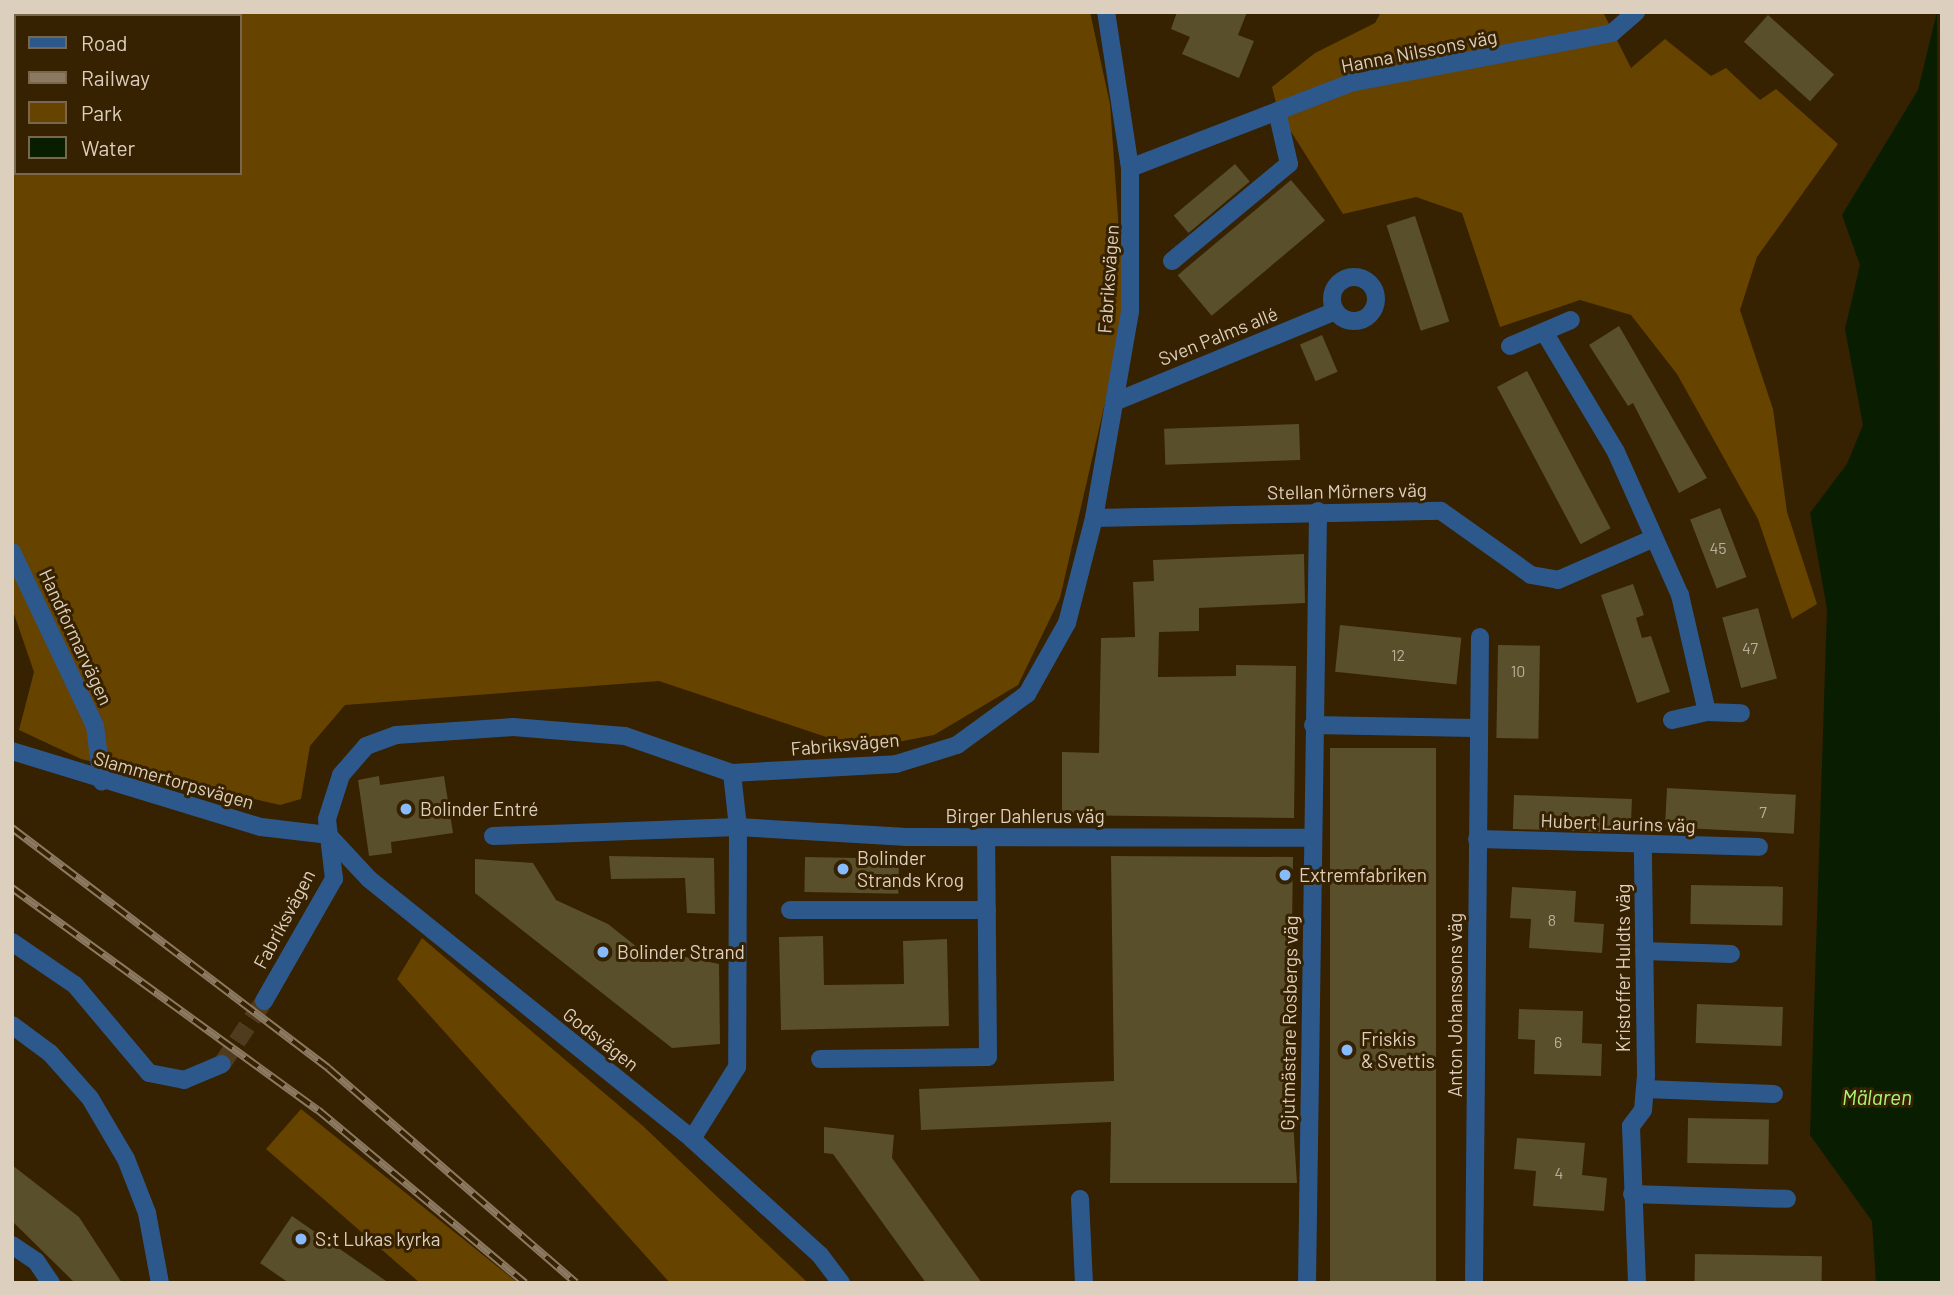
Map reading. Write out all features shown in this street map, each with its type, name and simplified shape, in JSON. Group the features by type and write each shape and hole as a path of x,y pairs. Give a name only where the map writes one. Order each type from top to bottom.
{"street":[{"name":"Fabriksvägen","path":"264,1001 334,879 328,835 341,775 366,746 396,735 513,727 625,736 732,773 896,764 957,745 1027,694 1067,622 1094,518 1130,311 1130,168 1106,12"},
{"name":"Hanna Nilssons väg","path":"1130,168 1350,83 1612,33 1636,12"},
{"path":"1172,261 1289,164 1278,111"},
{"name":"Sven Palms allé","path":"1116,401 1335,311"},
{"path":"1510,346 1546,335 1571,320"},
{"path":"1546,335 1616,452 1679,595 1707,712"},
{"name":"Stellan Mörners väg","path":"1094,518 1318,511 1441,511 1531,575 1558,580 1654,538"},
{"name":"Gjutmästare Rosbergs väg","path":"1307,1283 1312,725 1318,511"},
{"name":"Handformarvägen","path":"12,552 95,726 102,782"},
{"name":"Anton Johanssons väg","path":"1474,1283 1477,839 1475,728 1480,637"},
{"path":"1672,720 1707,712 1741,713"},
{"path":"1312,725 1475,728"},
{"name":"Slammertorpsvägen","path":"12,751 102,782 261,827 328,835"},
{"path":"692,1139 737,1067 738,827 732,773"},
{"name":"Birger Dahlerus väg","path":"493,836 738,827 986,837 1311,838"},
{"name":"Godsvägen","path":"328,835 369,879 692,1139 820,1255 841,1283"},
{"path":"820,1059 988,1057 986,837"},
{"name":"Hubert Laurins väg","path":"1477,839 1643,846 1759,847"},
{"name":"Kristoffer Huldts väg","path":"1636,1283 1631,1126 1643,1110 1645,1089 1643,846"},
{"path":"790,910 987,910"},
{"path":"12,942 75,985 149,1073 184,1080 222,1063"},
{"path":"1644,951 1731,954"},
{"path":"12,1025 50,1053 90,1098 126,1159 147,1213 160,1283"},
{"path":"1645,1089 1774,1094"},
{"path":"1632,1194 1787,1199"},
{"path":"1080,1199 1084,1283"},
{"path":"12,1245 36,1261 51,1283"}],"green space":[{"path":"12,12 1090,12 1110,104 1125,316 1060,598 1018,685 934,735 862,749 659,681 345,705 310,746 301,799 280,805 81,759 19,730 34,672 12,608"},
{"path":"1381,12 1603,12 1631,68 1665,39 1711,76 1726,68 1760,100 1776,89 1838,144 1757,257 1740,310 1773,409 1787,512 1817,604 1792,619 1758,519 1677,374 1631,315 1580,300 1500,327 1462,213 1416,197 1343,214 1278,111 1272,87 1315,53 1375,23"},
{"path":"422,938 643,1126 808,1283 670,1283 397,979"},
{"path":"301,1109 518,1283 420,1283 266,1149"}],"water":[{"name":"Mälaren","path":"1937,12 1942,1283 1876,1283 1872,1221 1810,1135 1827,609 1810,513 1847,464 1863,425 1845,329 1860,265 1842,215 1918,90"}],"building":[{"path":"1177,12 1247,12 1238,35 1254,41 1239,78 1182,54 1190,37 1171,29"},
{"path":"1768,15 1834,75 1810,101 1744,42"},
{"path":"1235,164 1250,182 1189,233 1174,215"},
{"path":"1291,180 1325,221 1212,316 1178,275"},
{"path":"1415,216 1449,322 1421,331 1386,225"},
{"path":"1619,326 1707,478 1679,493 1633,403 1628,406 1589,345"},
{"path":"1322,335 1338,372 1316,381 1300,344"},
{"path":"1527,371 1611,528 1581,544 1497,387"},
{"path":"1299,424 1300,460 1165,465 1164,429"},
{"path":"1720,508 1747,577 1717,589 1690,519"},
{"path":"1304,554 1305,603 1199,608 1199,631 1159,632 1158,677 1236,676 1236,665 1296,666 1294,818 1062,815 1062,752 1099,753 1101,638 1135,637 1133,582 1154,581 1153,560"},
{"path":"1633,584 1644,615 1636,618 1642,638 1651,636 1670,692 1637,703 1601,595"},
{"path":"1758,608 1777,679 1741,688 1722,618"},
{"path":"1340,625 1461,638 1456,684 1335,672"},
{"path":"1498,645 1540,646 1538,739 1496,738"},
{"path":"1330,748 1436,748 1436,1283 1330,1283"},
{"name":"Bolinder Entré","path":"379,776 380,785 444,776 453,833 391,842 392,853 369,856 358,780"},
{"path":"1667,788 1796,795 1794,834 1665,827"},
{"path":"1514,795 1632,799 1631,833 1513,829"},
{"path":"609,856 714,858 715,914 687,913 685,878 611,879"},
{"path":"1111,856 1293,857 1290,1074 1297,1183 1110,1183 1111,1122 921,1130 919,1089 1114,1081"},
{"path":"805,857 899,859 898,894 804,892"},
{"name":"Bolinder Strand","path":"475,859 533,863 556,900 608,924 637,947 719,964 720,1044 672,1048 475,893"},
{"path":"1691,885 1783,887 1782,926 1690,924"},
{"path":"1512,887 1576,891 1574,922 1604,924 1602,953 1529,948 1531,919 1510,918"},
{"path":"823,936 824,985 904,984 903,941 947,939 949,1026 781,1030 779,937"},
{"path":"1697,1004 1783,1007 1782,1046 1696,1043"},
{"path":"1519,1009 1583,1011 1582,1043 1602,1044 1601,1076 1534,1074 1535,1040 1518,1039"},
{"path":"1688,1118 1769,1119 1768,1164 1687,1163"},
{"path":"824,1127 894,1135 892,1158 982,1283 926,1283 833,1154 824,1153"},
{"path":"1517,1138 1585,1143 1582,1175 1607,1178 1604,1211 1533,1206 1536,1171 1514,1169"},
{"path":"12,1165 79,1217 122,1283 75,1283 12,1221"},
{"name":"S:t Lukas kyrka","path":"292,1216 389,1283 289,1283 260,1263"},
{"path":"1695,1254 1822,1256 1822,1283 1694,1283"}],"tunnel":[{"path":"222,1064 264,1001"}],"railway":[{"path":"12,828 328,1068 576,1283"},
{"path":"12,888 318,1110 525,1283"}],"place":[{"name":"Bolinder Entré","path":"406,809"},
{"name":"Bolinder Strands Krog","path":"843,869"},
{"name":"Extremfabriken","path":"1285,875"},
{"name":"Bolinder Strand","path":"603,952"},
{"name":"Friskis & Svettis","path":"1347,1050"},
{"name":"S:t Lukas kyrka","path":"301,1239"}]}
